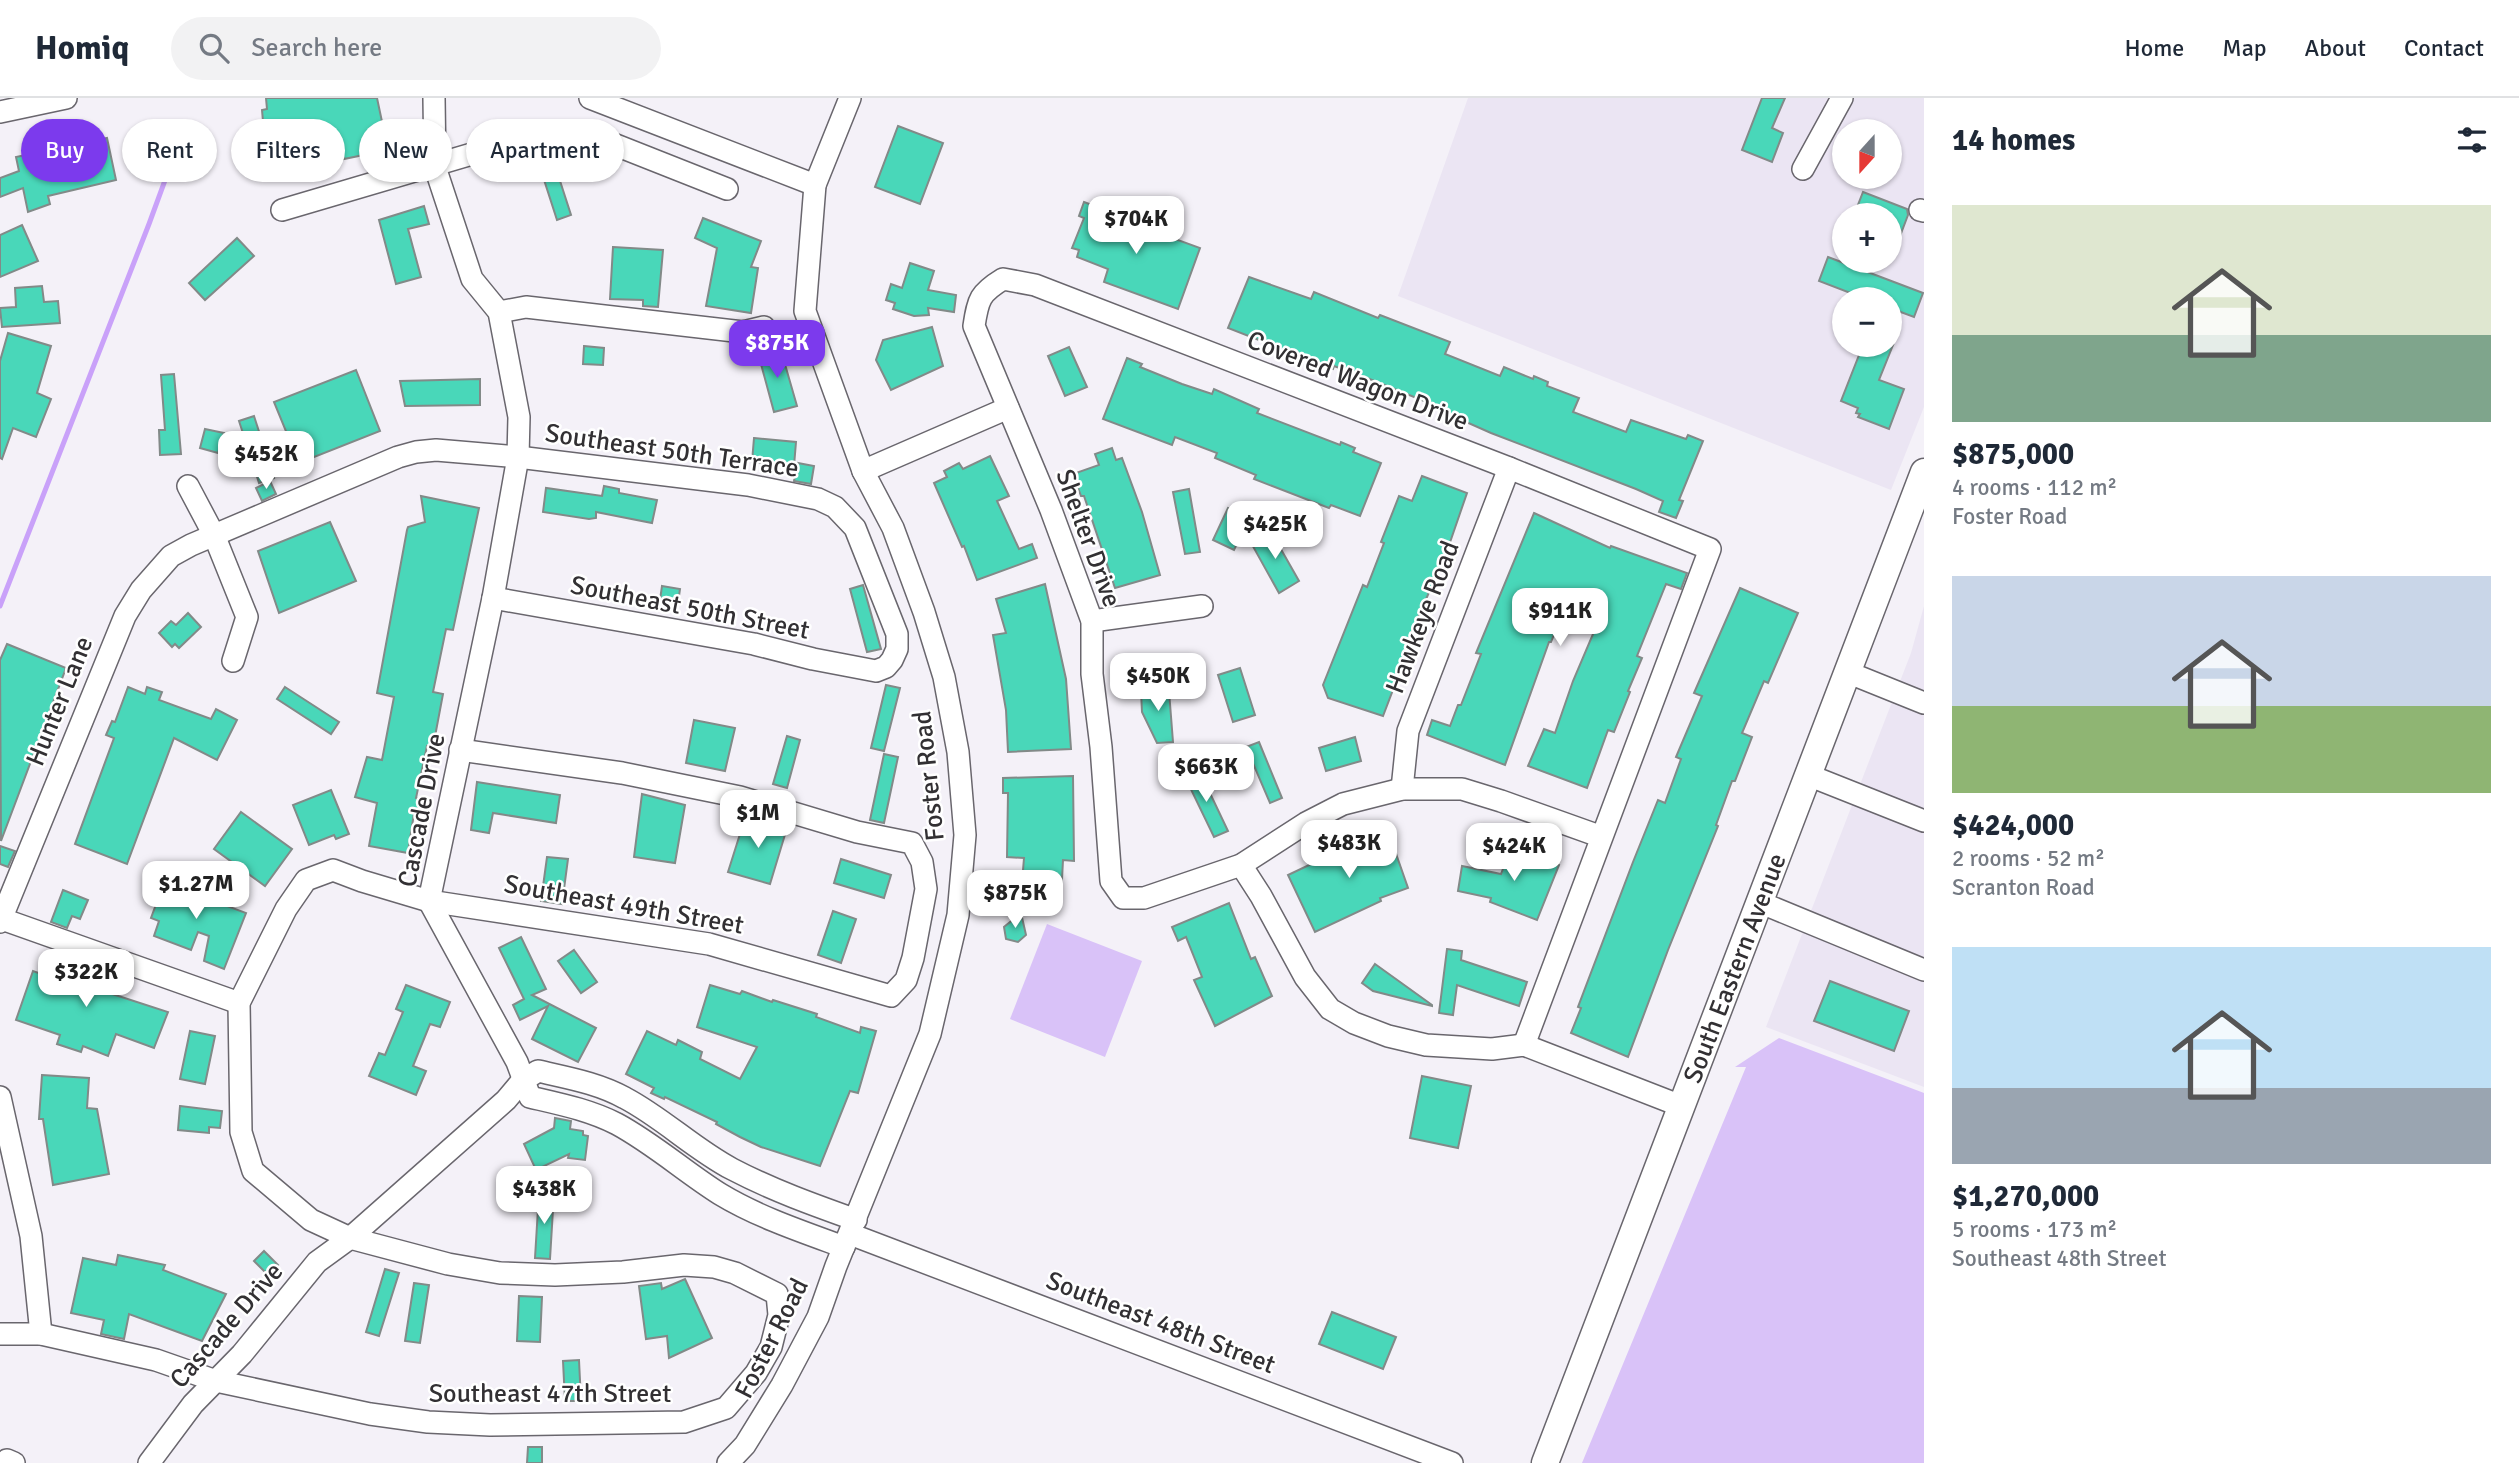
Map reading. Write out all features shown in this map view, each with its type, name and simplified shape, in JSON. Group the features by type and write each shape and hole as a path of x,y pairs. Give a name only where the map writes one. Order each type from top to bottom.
{"main road":[{"name":"South Eastern Avenue","path":"1545,1463 1924,472"}],"street":[{"path":"0,112 66,98"},
{"name":"Cascade Drive","path":"434,98 434,119"},
{"path":"590,98 816,185"},
{"name":"Foster Road","path":"728,1463 745,1445 782,1385 818,1317 930,1034 958,915 965,835 958,752 944,677 924,612 893,528 863,471 805,311 816,185 850,98"},
{"path":"1803,169 1842,98"},
{"path":"452,162 536,135 598,138 727,189"},
{"path":"282,210 382,182"},
{"name":"Cascade Drive","path":"149,1463 193,1404 242,1354 317,1262 350,1238 506,1100 522,1081 517,1062 429,901 493,598 518,457 519,417 499,312 472,279 440,182"},
{"name":"Covered Wagon Drive","path":"985,290 1003,279 1035,285 1710,549 1602,837"},
{"name":"Shelter Drive","path":"985,290 977,303 974,326 1051,510 1091,621 1111,881 1123,898 1144,898 1241,865"},
{"path":"499,312 526,307 743,332 764,327"},
{"path":"863,471 1008,408"},
{"name":"Southeast 50th Terrace","path":"214,535 397,457 436,450 518,457 748,485 818,499 835,507 855,528 897,634 897,649 892,660 886,667 876,671"},
{"name":"Hawkeye Road","path":"1402,789 1408,731 1508,468"},
{"path":"188,486 214,535 247,617 233,661"},
{"name":"Hunter Lane","path":"1,921 124,616 141,590 171,556 214,535"},
{"name":"Southeast 50th Street","path":"493,598 754,643 813,659 876,671"},
{"path":"1091,621 1202,606"},
{"path":"1847,672 1924,703"},
{"name":"Southeast 49th Street","path":"429,901 709,944 891,996 906,981 913,958 926,889 922,862 912,844 857,832 740,797 622,773 460,750"},
{"path":"1808,775 1924,821"},
{"path":"1524,1045 1602,837 1462,789 1402,789 1343,804 1306,822 1241,865 1262,896 1305,977 1330,1009 1354,1023 1388,1036 1426,1045 1492,1049 1524,1045 1681,1105"},
{"path":"350,1238 311,1220 253,1171 241,1132 239,1003 286,909 306,880 332,870 429,901"},
{"path":"1759,902 1924,970"},
{"path":"1,921 239,1003"},
{"name":"Southeast 48th Street","path":"850,1234 780,1223 722,1194 649,1143 615,1123 579,1109 530,1097 522,1081 538,1071 587,1082 624,1097 730,1168 789,1196 850,1234 1451,1463"},
{"path":"0,1097 31,1236 41,1334"},
{"name":"Southeast 47th Street","path":"0,1334 41,1334 156,1360 216,1381 370,1414 428,1422 490,1425 684,1422 726,1408 756,1373 771,1347 779,1315 777,1294 735,1273 714,1267 684,1265 622,1272 555,1275 500,1273 448,1264 350,1238"}],"shaded area":[{"path":"1468,98 1924,98 1924,407 1891,490 1398,296"},
{"path":"1924,606 1924,1087 1766,1027 1911,653"},
{"path":"1047,924 1142,961 1105,1057 1010,1019"},
{"path":"1779,1038 1924,1093 1924,1463 1582,1463 1746,1067 1735,1067"}],"building":[{"path":"266,98 377,98 381,119 359,119 359,156 345,159 345,119 263,119 262,110 267,109"},
{"path":"1762,98 1785,98 1772,128 1783,133 1772,162 1742,150"},
{"path":"898,126 943,143 920,204 875,187"},
{"path":"108,143 116,180 108,182"},
{"path":"21,156 21,182 108,182 48,196 50,204 28,212 23,188 0,197 0,178 19,171 16,157"},
{"path":"545,182 560,182 571,215 557,220"},
{"path":"1863,192 1891,203 1859,203"},
{"path":"1084,202 1113,213 1112,216 1200,248 1178,309 1104,282 1108,269 1077,257 1079,250 1072,248 1084,218 1079,216"},
{"path":"424,206 429,224 408,229 421,277 396,284 379,220"},
{"path":"1902,207 1907,209 1908,215 1902,231"},
{"path":"703,218 761,241 751,267 758,268 751,313 706,306 717,248 695,238"},
{"path":"22,225 38,261 0,277 0,235"},
{"path":"237,238 254,256 205,300 189,283"},
{"path":"613,247 663,250 658,307 643,306 643,300 610,299"},
{"path":"1828,257 1832,259 1832,273 1870,273 1923,293 1914,317 1902,312 1902,287 1835,287 1819,281"},
{"path":"910,263 934,271 928,290 956,295 954,312 928,308 929,315 914,316 893,309 895,303 886,300 891,284 902,288"},
{"path":"1249,277 1311,299 1314,292 1378,318 1380,315 1450,342 1445,354 1500,376 1504,367 1533,379 1534,376 1548,382 1547,386 1579,398 1573,412 1626,432 1631,420 1686,439 1688,435 1703,441 1679,500 1683,501 1676,518 1659,512 1663,501 1636,489 1491,433 1448,414 1449,411 1367,378 1334,366 1333,369 1228,328"},
{"path":"42,286 44,302 58,301 60,323 2,327 0,308 16,307 15,288"},
{"path":"932,327 943,366 891,390 876,360 883,340"},
{"path":"8,333 51,346 37,393 51,399 36,437 13,428 2,459 0,361"},
{"path":"584,346 604,348 603,365 583,364"},
{"path":"780,347 797,406 774,412 758,353"},
{"path":"1069,347 1087,387 1065,396 1048,356"},
{"path":"1858,357 1888,357 1879,380 1904,389 1889,429 1858,417 1858,408 1841,401"},
{"path":"1127,358 1142,364 1140,367 1182,384 1212,394 1214,389 1259,409 1257,413 1340,445 1341,442 1355,448 1353,452 1381,463 1360,516 1331,505 1329,508 1254,479 1256,475 1215,458 1217,453 1175,437 1172,445 1103,419"},
{"path":"356,370 380,431 299,463 274,402"},
{"path":"174,374 181,454 160,455 159,430 165,430 161,375"},
{"path":"480,379 480,405 405,406 400,381"},
{"path":"254,416 274,478 259,483 239,421"},
{"path":"205,429 224,433 218,453 200,448"},
{"path":"754,438 796,442 794,466 752,462"},
{"path":"1112,448 1116,460 1122,458 1142,512 1160,575 1115,588 1084,496 1081,496 1073,474 1099,465 1095,454"},
{"path":"990,456 1009,496 997,501 1019,549 1032,544 1037,558 977,580 934,483 947,477 944,471 959,463 963,469"},
{"path":"798,463 814,466 811,484 794,481"},
{"path":"1422,476 1467,493 1446,554 1408,640 1410,641 1396,673 1399,674 1383,716 1328,698 1323,685 1363,585 1367,587 1399,496 1412,501"},
{"path":"270,481 276,494 262,501 256,488"},
{"path":"604,486 619,489 619,493 657,500 652,523 596,512 596,518 589,519 543,512 546,488 602,496"},
{"path":"1189,489 1200,552 1185,554 1173,492"},
{"path":"421,496 479,508 453,630 446,629 433,692 443,694 433,747 427,746 416,798 422,800 418,815 414,813 408,853 369,846 377,803 355,797 367,757 382,760 394,697 377,693 407,530 408,527 425,522"},
{"path":"1228,508 1250,518 1234,550 1213,540"},
{"path":"1534,513 1610,548 1611,546 1687,573 1681,589 1666,584 1637,656 1642,658 1628,691 1630,692 1614,732 1608,730 1587,788 1528,766 1544,729 1555,733 1599,620 1565,608 1549,642 1505,765 1427,735 1432,720 1450,726 1458,705 1461,705 1481,654 1476,653"},
{"path":"330,522 356,581 279,613 258,551"},
{"path":"1270,530 1299,581 1279,593 1250,541"},
{"path":"1045,584 1066,679 1071,749 1008,752 1006,710 993,635 1006,633 996,599"},
{"path":"863,585 881,649 867,652 850,589"},
{"path":"662,586 680,589 678,603 660,600"},
{"path":"1740,588 1798,613 1768,683 1764,681 1742,733 1752,737 1735,781 1732,781 1716,825 1718,826 1628,1057 1571,1033 1581,1008 1578,1007 1658,800 1665,803 1681,759 1676,757 1702,696 1694,693"},
{"path":"188,613 201,627 179,648 175,644 172,647 159,633 171,621 176,625"},
{"path":"7,644 66,668 1,841 0,660"},
{"path":"1240,668 1255,715 1233,722 1218,675"},
{"path":"886,685 900,688 884,751 871,748"},
{"path":"1162,685 1162,691 1169,691 1173,742 1157,743 1142,712 1141,691 1146,691 1146,686"},
{"path":"128,687 145,694 147,687 162,692 159,700 211,719 216,709 237,720 217,760 174,738 127,864 75,844 114,738 106,735 112,721 115,722"},
{"path":"285,687 339,722 331,734 277,699"},
{"path":"694,720 735,728 725,771 686,763"},
{"path":"787,736 800,740 787,788 773,784"},
{"path":"1355,737 1361,761 1326,771 1319,748"},
{"path":"1259,742 1282,798 1270,803 1246,747"},
{"path":"884,754 898,757 884,823 870,820"},
{"path":"1199,770 1228,831 1214,837 1185,777"},
{"path":"1073,776 1074,861 1063,860 1061,899 1021,895 1024,858 1007,857 1008,793 1003,793 1003,778"},
{"path":"477,782 560,795 556,823 493,813 489,833 471,830"},
{"path":"331,790 349,834 336,839 334,835 309,845 293,805"},
{"path":"642,794 685,805 675,863 634,857"},
{"path":"241,812 292,849 265,886 214,849"},
{"path":"746,815 787,828 770,884 728,872"},
{"path":"1387,828 1408,888 1380,898 1381,901 1315,932 1288,875"},
{"path":"1512,845 1559,865 1537,920 1490,902 1491,898 1458,891 1462,866 1501,874"},
{"path":"0,846 15,851 8,867 0,864"},
{"path":"547,857 568,859 562,904 541,901"},
{"path":"841,859 891,875 884,898 834,883"},
{"path":"167,875 190,883 187,891 246,913 224,969 204,961 209,936 198,932 191,950 154,936 159,921 151,918"},
{"path":"63,890 88,900 80,919 72,916 67,928 51,922"},
{"path":"1229,903 1251,959 1255,957 1272,996 1215,1026 1194,980 1202,977 1186,937 1178,941 1172,927"},
{"path":"833,911 856,919 841,963 818,955"},
{"path":"1021,913 1026,935 1018,942 1006,939 1004,927"},
{"path":"521,937 546,989 532,995 596,1028 578,1062 532,1039 548,1006 520,1020 513,1005 524,999 499,948"},
{"path":"1447,949 1462,951 1461,960 1527,982 1519,1006 1457,985 1453,1015 1439,1013"},
{"path":"574,950 597,982 581,993 558,961"},
{"path":"52,953 103,972 97,989 168,1012 154,1048 116,1034 108,1056 83,1046 81,1052 57,1044 60,1035 16,1020 33,971 44,975"},
{"path":"1375,964 1432,1006 1373,991 1362,983"},
{"path":"1830,981 1909,1011 1894,1051 1814,1021"},
{"path":"406,985 450,1002 440,1027 430,1024 413,1066 426,1071 416,1095 369,1076 379,1053 385,1055 403,1012 396,1009"},
{"path":"710,985 740,994 742,991 817,1014 816,1017 860,1033 861,1027 876,1031 858,1093 850,1091 820,1166 761,1147 716,1124 717,1122 651,1093 654,1088 626,1074 647,1031 676,1045 678,1040 702,1052 700,1059 740,1079 757,1047 697,1027"},
{"path":"190,1031 215,1036 205,1084 180,1079"},
{"path":"42,1075 89,1078 87,1108 97,1109 109,1174 53,1185 43,1119 39,1119"},
{"path":"1422,1076 1471,1086 1458,1148 1410,1138"},
{"path":"180,1106 222,1111 220,1128 209,1127 209,1133 178,1130"},
{"path":"555,1118 571,1121 570,1129 583,1131 583,1135 588,1136 585,1160 568,1158 569,1154 536,1170 524,1144 554,1128"},
{"path":"539,1192 554,1193 550,1259 535,1258"},
{"path":"264,1251 278,1265 268,1275 254,1261"},
{"path":"118,1255 165,1265 163,1270 226,1294 202,1341 129,1314 124,1339 101,1334 104,1320 71,1313 83,1258 116,1265"},
{"path":"385,1269 399,1273 379,1336 366,1332"},
{"path":"685,1279 712,1338 669,1358 667,1336 646,1339 639,1286 661,1283 662,1289"},
{"path":"414,1283 429,1285 420,1343 405,1341"},
{"path":"519,1296 542,1297 540,1342 517,1341"},
{"path":"1332,1312 1396,1337 1383,1369 1319,1344"},
{"path":"579,1360 581,1401 565,1401 563,1361"},
{"path":"528,1447 542,1447 542,1463 527,1463"}],"waterway":[{"path":"0,606 164,182"}]}
